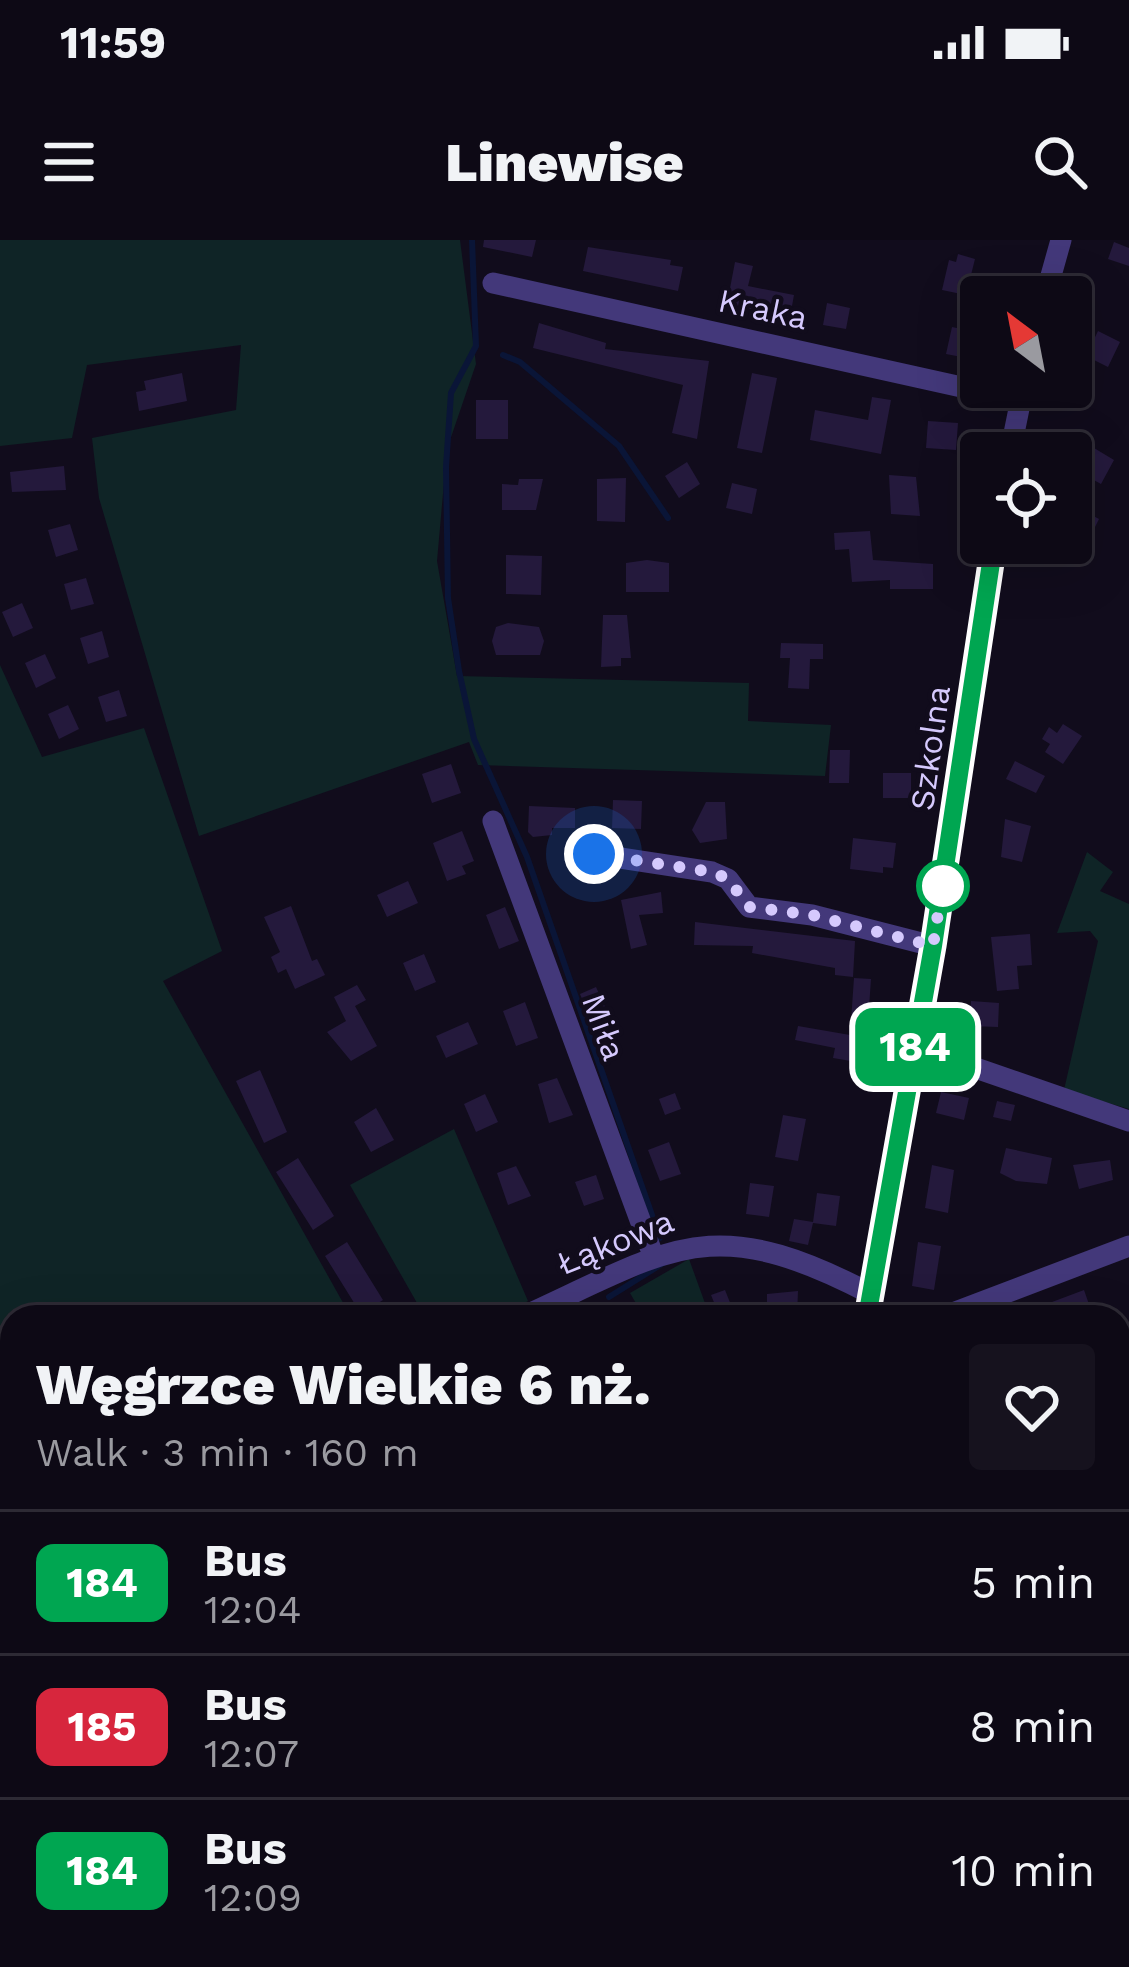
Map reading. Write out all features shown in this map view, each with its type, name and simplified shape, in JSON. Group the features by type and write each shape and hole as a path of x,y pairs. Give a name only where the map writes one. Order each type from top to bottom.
{"street":[{"path":"1051,276 1061,240"},
{"name":"Kraka","path":"493,283 960,380"},
{"name":"Szkolna","path":"869,1305 933,946 991,564"},
{"name":"Miła","path":"493,821 653,1255"},
{"path":"594,854 712,872 728,879 749,907 812,915 933,946"},
{"path":"915,1047 1129,1121"},
{"name":"Łąkowa","path":"547,1305 653,1255 698,1244 738,1246 795,1258 869,1305"},
{"path":"974,1305 1129,1246"}],"green space":[{"path":"0,240 460,240 476,364 447,449 437,561 457,676 749,683 748,721 831,725 825,776 478,765 469,742 199,836 99,498 92,438 236,410 241,345 87,365 72,438 0,446"},
{"path":"0,665 42,757 144,728 222,951 163,981 344,1305 0,1305"},
{"path":"1087,852 1113,872 1100,891 1129,904 1129,1109 1064,1090 1098,941 1090,931 1057,933"},
{"path":"454,1129 528,1301 520,1305 418,1305 350,1185"},
{"path":"689,1259 706,1305 637,1305 630,1293"}],"building":[{"path":"484,240 536,240 532,257 483,247"},
{"path":"1114,242 1129,248 1129,266 1108,259"},
{"path":"588,247 671,260 670,265 683,267 678,291 583,271"},
{"path":"958,254 975,259 971,276 960,276 960,294 942,290 949,260 956,262"},
{"path":"735,262 753,266 748,286 794,295 790,317 727,304"},
{"path":"827,303 850,308 846,329 823,325"},
{"path":"539,323 606,343 605,349 709,361 697,439 672,433 683,385 533,348"},
{"path":"952,327 960,329 960,357 946,354"},
{"path":"1098,331 1120,342 1108,367 1092,359"},
{"path":"182,373 187,401 139,411 136,392 146,390 144,381"},
{"path":"752,373 777,378 762,453 737,448"},
{"path":"872,397 891,400 881,454 810,440 815,410 868,420"},
{"path":"476,400 508,400 508,439 476,439"},
{"path":"928,421 958,423 956,450 926,448"},
{"path":"1094,448 1114,460 1101,484 1092,479"},
{"path":"687,462 700,484 679,498 665,476"},
{"path":"64,466 66,490 12,492 10,472"},
{"path":"889,475 916,477 920,516 891,514"},
{"path":"626,478 625,522 597,521 597,479"},
{"path":"519,479 543,479 536,510 502,510 502,484 518,485"},
{"path":"732,483 757,489 752,514 726,508"},
{"path":"70,524 78,550 56,557 48,530"},
{"path":"870,531 873,560 933,564 933,589 890,589 890,580 852,582 849,549 835,550 834,533"},
{"path":"506,555 542,556 541,595 506,594"},
{"path":"626,563 669,563 669,592 626,592"},
{"path":"86,578 94,604 71,610 64,584"},
{"path":"22,603 33,628 13,637 2,612"},
{"path":"603,615 627,615 631,658 621,658 621,666 601,667"},
{"path":"508,623 539,627 544,641 540,655 496,655 492,641 496,627"},
{"path":"102,631 109,657 88,664 80,638"},
{"path":"781,643 823,644 823,659 810,659 809,689 788,688 790,658 780,658"},
{"path":"45,654 56,678 36,688 25,663"},
{"path":"119,690 127,716 106,722 98,697"},
{"path":"68,705 79,729 59,739 48,714"},
{"path":"1063,724 1082,736 1063,764 1045,752 1050,744 1042,739 1049,727 1057,733"},
{"path":"830,750 850,750 849,783 829,783"},
{"path":"1015,761 1045,776 1036,793 1006,779"},
{"path":"451,764 461,793 432,803 422,774"},
{"path":"883,773 911,773 911,798 883,798"},
{"path":"613,800 642,801 641,829 612,828"},
{"path":"706,802 725,802 727,839 700,843 692,830"},
{"path":"529,806 575,808 575,828 552,828 552,835 533,837 528,832"},
{"path":"1005,819 1031,826 1022,862 1001,857"},
{"path":"462,831 474,861 462,866 466,874 447,881 433,843"},
{"path":"853,838 896,843 893,868 883,867 883,873 850,869"},
{"path":"408,881 418,903 387,917 377,895"},
{"path":"661,892 663,913 639,915 647,945 631,949 621,900"},
{"path":"291,906 312,961 317,959 325,975 295,989 286,969 278,973 271,957 280,952 264,917"},
{"path":"505,907 519,941 499,949 486,915"},
{"path":"695,922 855,941 853,977 835,975 835,968 752,953 753,946 694,945"},
{"path":"1030,934 1032,965 1017,966 1019,989 997,991 991,937"},
{"path":"424,954 436,982 415,991 403,963"},
{"path":"854,978 871,979 867,1037 890,1041 886,1067 833,1058 835,1048 795,1040 798,1026 850,1035"},
{"path":"357,985 366,1000 355,1006 377,1046 351,1061 327,1032 346,1021 334,997"},
{"path":"596,987 607,1011 590,1019 580,994"},
{"path":"971,1001 999,1003 998,1027 970,1026"},
{"path":"525,1002 538,1038 516,1046 503,1011"},
{"path":"468,1022 478,1044 446,1058 436,1036"},
{"path":"260,1070 287,1132 264,1143 236,1081"},
{"path":"557,1078 573,1115 549,1123 538,1084"},
{"path":"941,1092 969,1098 964,1120 936,1113"},
{"path":"675,1093 681,1109 665,1115 659,1099"},
{"path":"485,1094 498,1122 476,1132 464,1104"},
{"path":"997,1101 1015,1105 1011,1121 993,1117"},
{"path":"376,1108 394,1140 371,1152 354,1122"},
{"path":"783,1115 806,1119 798,1161 775,1157"},
{"path":"669,1142 681,1174 660,1181 648,1150"},
{"path":"1006,1148 1052,1158 1047,1184 1016,1181 1000,1173"},
{"path":"298,1158 334,1216 313,1230 276,1172"},
{"path":"1110,1160 1113,1180 1079,1189 1073,1165"},
{"path":"932,1165 954,1170 948,1213 925,1208"},
{"path":"516,1166 531,1196 508,1205 497,1173"},
{"path":"596,1175 604,1199 584,1206 575,1182"},
{"path":"750,1183 774,1186 769,1217 746,1214"},
{"path":"817,1193 840,1196 836,1226 813,1223 808,1245 789,1241 794,1219 813,1222"},
{"path":"347,1242 383,1300 355,1305 325,1256"},
{"path":"918,1242 941,1246 934,1290 912,1286"},
{"path":"725,1290 731,1305 715,1305 711,1295"},
{"path":"1084,1290 1089,1305 1053,1305"},
{"path":"798,1291 797,1305 767,1305 767,1294"}],"waterway":[{"path":"472,240 476,346 451,393 446,467 448,598 459,671 474,739 527,857 660,1238"},
{"path":"503,355 520,362 619,446 668,518"},
{"path":"609,1297 665,1262"}],"bus line":[{"name":"184","path":"869,1305 933,946 990,564"}],"route":[{"path":"594,854 712,872 728,879 749,907 812,915 933,946 945,868 943,886"}]}
